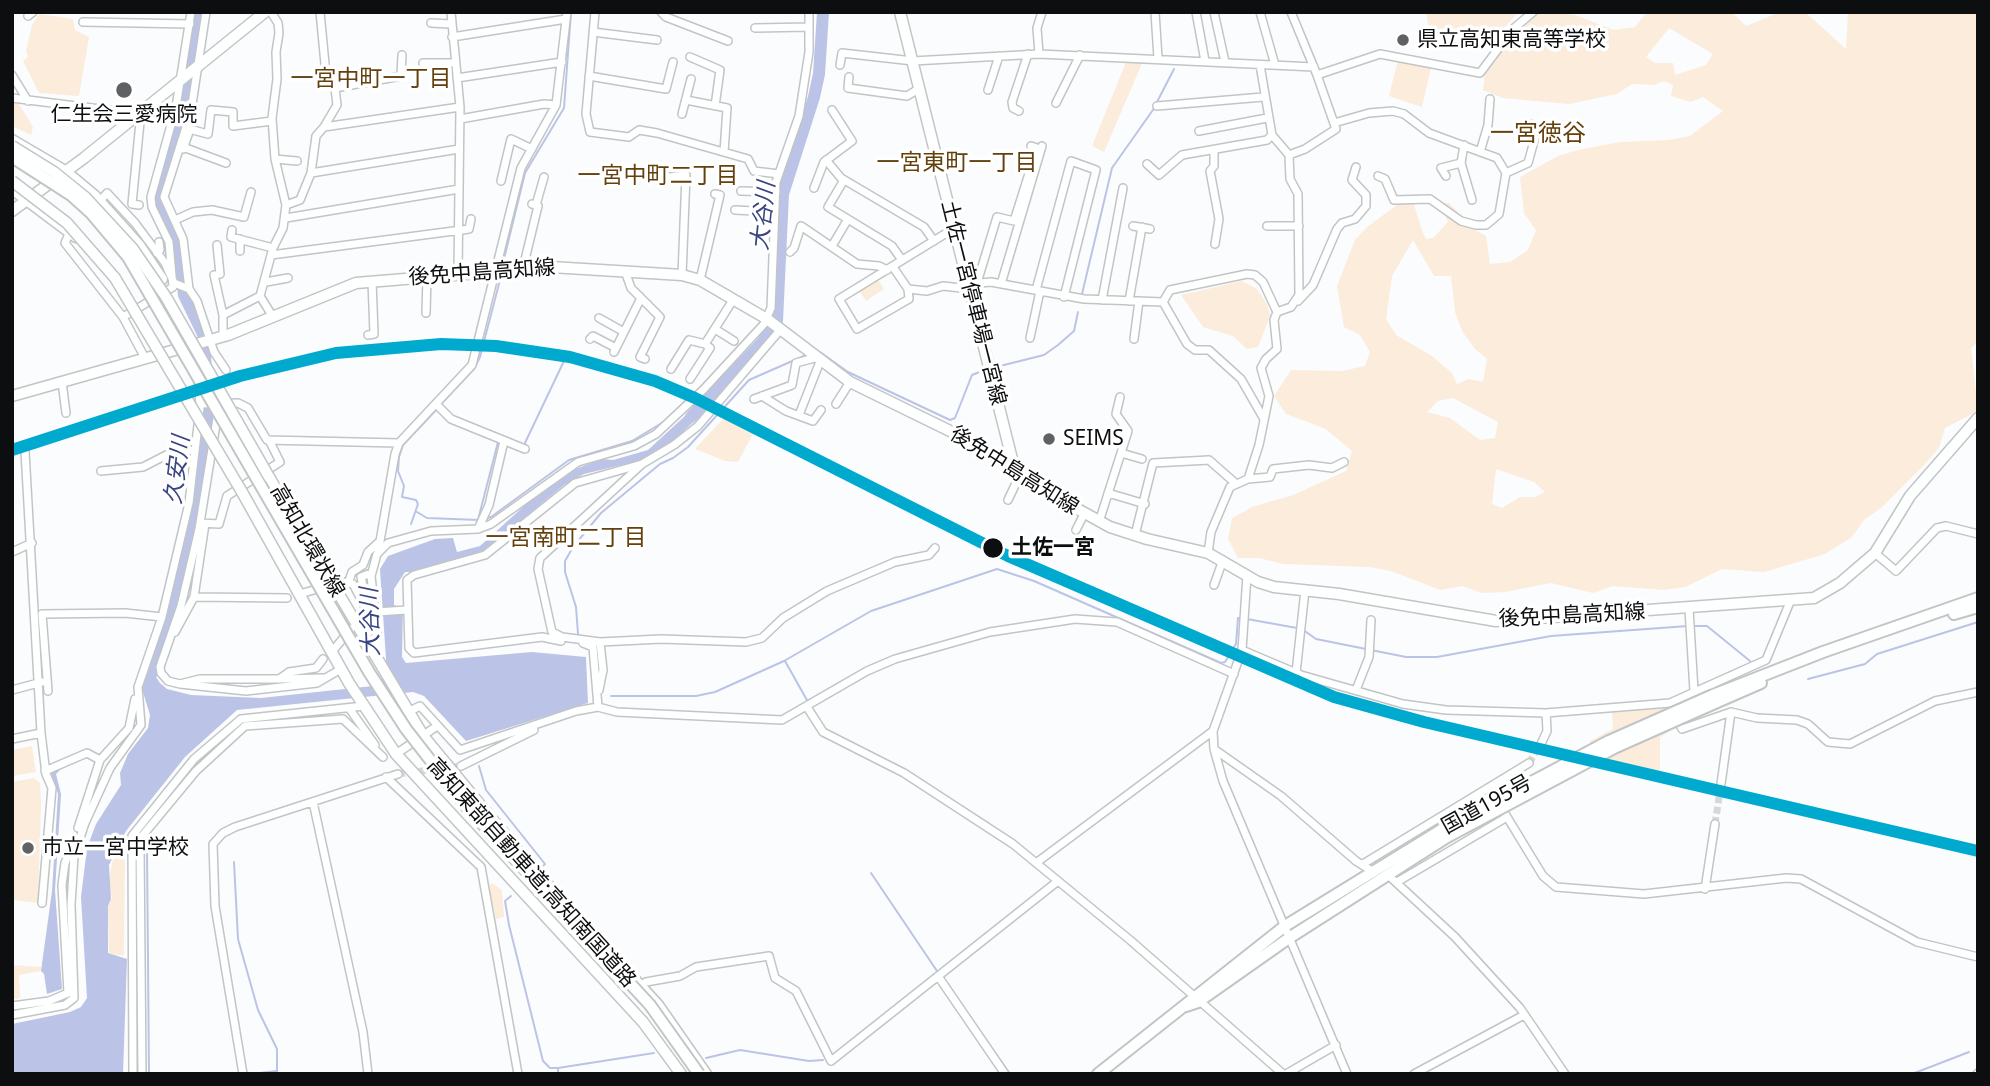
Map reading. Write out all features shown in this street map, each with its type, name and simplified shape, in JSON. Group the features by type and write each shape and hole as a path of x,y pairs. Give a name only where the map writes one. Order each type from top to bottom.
{"highway":[{"name":"高知東部自動車道;高知南国道路","path":"12,157 71,195 91,213 128,257 369,672 406,729 466,806 650,1005 699,1074"},
{"name":"国道195号","path":"1195,999 1285,926 1372,871 1444,834 1714,699 1823,652 1978,598"},
{"name":"国道195号","path":"1714,699 1978,607"},
{"name":"国道195号","path":"1098,1074 1183,1007 1444,834"}],"main road":[{"path":"12,211 265,12"},
{"name":"土佐一宮停車場一宮線","path":"900,12 953,229 972,285 1015,471"},
{"path":"12,140 65,171 100,201 139,245 162,279 271,476"},
{"name":"高知北環状線","path":"12,146 54,172 85,197 133,249 166,297 375,660 424,737 521,855 674,1025 706,1074"},
{"name":"高知北環状線","path":"12,181 67,223 115,278 349,683 398,756 643,1022 681,1074"},
{"path":"12,189 70,232 101,266 127,303 239,494"},
{"name":"後免中島高知線","path":"12,396 223,336 336,289 372,281 523,268 682,275 700,280 769,320 850,382 950,431 1099,522 1135,536 1208,552 1247,575 1274,586 1496,621 1790,602 1814,598 1840,583 1875,552 1910,496 1978,418"}],"street":[{"path":"117,12 117,22"},
{"path":"123,317 173,287 175,283 169,242 152,207 151,197 176,107 191,12"},
{"path":"188,289 183,239 166,207 164,194 189,116 200,64 206,12"},
{"path":"223,315 260,296 266,282 272,251 286,218 286,205 275,159 272,121 279,28 271,12"},
{"path":"320,12 325,64"},
{"path":"451,12 460,107 458,273"},
{"path":"595,12 586,114 590,132 629,137 639,131 657,133 748,159 754,171 779,174"},
{"path":"661,12 666,17 728,41"},
{"path":"377,554 388,543 430,531 491,524 578,462 634,446 668,426 769,320 776,192 779,174 799,116 809,12"},
{"path":"1039,54 1037,28 1042,12"},
{"path":"1155,12 1158,58"},
{"path":"1196,12 1205,61"},
{"path":"1214,12 1225,62"},
{"path":"1260,12 1275,61"},
{"path":"1289,155 1335,131 1291,12"},
{"path":"840,65 842,53 913,61 1039,54 1260,65 1275,61 1315,71 1380,54 1477,74 1513,29 1533,12"},
{"path":"366,643 376,637 372,573 395,454 399,443 439,407 472,365 500,269 517,180 556,105 567,16 452,37"},
{"path":"83,22 190,24"},
{"path":"431,23 451,24"},
{"path":"755,28 809,27"},
{"path":"593,32 657,40"},
{"path":"1019,111 1013,108 1012,102 1028,54"},
{"path":"286,205 300,200 311,173 316,136 337,105 335,88 401,76 402,55"},
{"path":"1056,103 1080,55"},
{"path":"988,90 999,56"},
{"path":"690,57 720,70 715,106"},
{"path":"457,78 562,62"},
{"path":"589,76 666,89 673,62"},
{"path":"423,63 455,63"},
{"path":"1260,65 1272,135 1289,155 1290,179 1298,194 1297,302"},
{"path":"12,75 28,100"},
{"path":"849,77 848,88 907,96 920,88"},
{"path":"682,114 691,79"},
{"path":"1157,106 1264,97"},
{"path":"12,98 124,112 139,122 136,205 131,219"},
{"path":"1480,152 1488,125 1490,99"},
{"path":"686,100 727,108 724,152"},
{"path":"460,119 544,104 556,105"},
{"path":"176,107 189,116"},
{"path":"324,127 460,107"},
{"path":"189,132 208,134 211,110 233,112 233,126 272,121"},
{"path":"814,188 826,160 852,141 832,110"},
{"path":"1334,123 1369,113 1393,111 1404,114 1429,133 1497,158 1506,173 1499,214 1486,225 1461,221 1430,199 1394,200 1385,178 1378,176"},
{"path":"175,222 168,197 189,132 189,116"},
{"path":"1199,131 1267,118"},
{"path":"1506,173 1528,163 1536,134 1531,124"},
{"path":"1147,164 1159,174 1182,155 1267,140 1272,135"},
{"path":"501,181 511,139 532,149"},
{"path":"1464,145 1461,163 1472,200"},
{"path":"972,285 997,217 1014,221 1037,148 1031,146"},
{"path":"1001,284 1042,146"},
{"path":"183,147 226,163"},
{"path":"311,173 459,149"},
{"path":"1214,150 1214,166 1210,171 1219,219 1215,244"},
{"path":"275,159 297,161"},
{"path":"826,160 844,180 924,227 934,241"},
{"path":"1030,338 1038,291 1071,161 1096,170 1065,297"},
{"path":"1446,176 1441,169 1461,163"},
{"path":"1277,312 1297,302 1313,285 1337,229 1342,223 1356,219 1366,206 1366,195 1352,180 1356,167"},
{"path":"670,177 686,175 682,275"},
{"path":"523,268 538,206 534,204 544,177"},
{"path":"844,180 828,207 892,246 902,261"},
{"path":"1102,300 1123,188"},
{"path":"286,218 458,189"},
{"path":"741,191 776,192"},
{"path":"175,222 197,211 212,210 244,217 251,192"},
{"path":"100,201 107,193 157,253 175,283 188,289 197,301 207,340 226,370"},
{"path":"700,280 720,195 715,194"},
{"path":"735,210 774,212"},
{"path":"232,230 231,237 272,251 471,228 471,219"},
{"path":"832,246 848,219"},
{"path":"790,251 794,248 801,226 857,264 890,269 908,289 909,299 858,329 839,299 890,269 953,229"},
{"path":"1267,226 1299,226"},
{"path":"1129,301 1142,227"},
{"path":"70,232 65,243 123,317 145,358"},
{"path":"240,239 240,251"},
{"path":"157,253 160,250 159,242"},
{"path":"217,245 219,274 211,275 223,315 223,336"},
{"path":"625,271 631,288 660,317 640,357 645,359"},
{"path":"1163,302 1170,290 1247,275 1255,275 1264,282 1277,312 1273,323 1276,352 1268,356 1261,368 1269,396 1248,479"},
{"path":"426,313 427,276"},
{"path":"266,282 288,278"},
{"path":"368,335 374,334 372,281"},
{"path":"908,289 927,291 943,286 1001,284 1065,297 1163,302"},
{"path":"12,1015 65,1005 75,998 71,889 79,833 100,760 129,728 136,695 162,617 189,503 202,404 197,361 158,296"},
{"path":"260,296 273,317"},
{"path":"590,339 593,335 615,350 641,298"},
{"path":"705,344 733,300"},
{"path":"1135,339 1139,301"},
{"path":"1163,302 1187,344 1195,350 1209,350 1241,379 1264,419"},
{"path":"598,318 624,332"},
{"path":"715,329 734,341"},
{"path":"598,703 593,647 589,643 542,637 414,653 409,648 409,577 485,555 563,489 590,476 629,470 674,445 698,426 775,341 781,329"},
{"path":"671,369 690,341 705,344 710,348 690,379"},
{"path":"819,358 796,363 792,385 758,397 813,421 821,410"},
{"path":"799,415 819,358"},
{"path":"62,382 66,413"},
{"path":"836,404 850,382"},
{"path":"1099,522 1128,431 1116,414 1120,397"},
{"path":"202,404 238,403 248,408 280,462 227,496 219,524 203,524"},
{"path":"172,634 177,632 194,597 216,405"},
{"path":"439,407 451,419 525,449"},
{"path":"269,440 399,443"},
{"path":"480,527 489,505 504,441"},
{"path":"101,471 143,467 178,449 195,451"},
{"path":"25,451 43,682 48,691"},
{"path":"1121,453 1142,459"},
{"path":"1135,536 1153,463 1209,460 1234,482"},
{"path":"1234,482 1270,477 1273,469 1309,465 1332,468 1344,462"},
{"path":"629,470 538,564 552,632 562,637 600,642 661,639 725,642 762,638 783,618 815,597 894,562 929,555 935,548"},
{"path":"1008,500 1017,481 1015,471"},
{"path":"1208,552 1210,532 1234,482"},
{"path":"1108,493 1145,504"},
{"path":"1076,530 1084,514"},
{"path":"203,524 160,667 163,677 180,684 246,691 317,683 341,669"},
{"path":"1875,552 1896,571 1937,528 1946,526 1978,534"},
{"path":"362,617 366,613 362,601 346,581 352,572 363,565 368,552 380,540"},
{"path":"12,552 32,543"},
{"path":"1214,585 1223,560"},
{"path":"362,601 366,599 361,577 372,573"},
{"path":"1247,575 1241,650 1213,731 1214,749 1223,781 1348,1074"},
{"path":"303,593 328,586"},
{"path":"1296,673 1305,590"},
{"path":"194,597 287,598"},
{"path":"1241,650 1296,673 1403,704 1446,710 1546,713 1670,703 1766,660 1790,602"},
{"path":"1689,609 1694,691"},
{"path":"376,611 407,610"},
{"path":"42,903 52,788 45,771 41,733 42,614 125,612 162,617"},
{"path":"408,712 420,706 460,750 470,749 598,703 617,712 782,720 867,671 895,659 990,632 1075,619 1117,622 1234,674"},
{"path":"1356,690 1368,657 1371,620"},
{"path":"335,648 351,629"},
{"path":"598,703 603,670 600,642"},
{"path":"149,656 162,660"},
{"path":"279,679 289,673 316,668 323,659"},
{"path":"180,684 200,679 326,679"},
{"path":"12,690 43,682"},
{"path":"1670,703 1682,729 1731,712 1757,718 1797,720 1808,724 1829,742 1850,744 1936,701 1978,692"},
{"path":"12,1006 49,1001 68,993 62,885 65,863 110,768 141,724 142,713 136,695"},
{"path":"133,1074 132,836 194,759 241,719 363,706"},
{"path":"810,706 823,732 921,783 1039,861 1058,881 1285,1074 1336,1045"},
{"path":"349,708 383,757"},
{"path":"461,766 576,711"},
{"path":"1721,784 1731,712"},
{"path":"1541,744 1547,730 1546,713"},
{"path":"142,1074 140,845 144,835 195,771 245,726 337,718 349,723 383,757 392,761 437,726"},
{"path":"1039,861 1213,731"},
{"path":"12,739 41,733"},
{"path":"1214,749 1281,796 1372,871"},
{"path":"45,771 87,753 100,760"},
{"path":"1363,864 1529,763"},
{"path":"243,1074 215,906 212,844 223,833 235,827 398,774"},
{"path":"386,777 481,867 518,1074"},
{"path":"1490,789 1543,876 1556,887 1644,894 1786,878 1801,879 1917,942 1978,957"},
{"path":"313,802 363,1032 368,1074"},
{"path":"1397,883 1507,817"},
{"path":"1706,888 1715,824"},
{"path":"481,867 489,857"},
{"path":"1387,874 1455,937 1524,1015 1565,1074"},
{"path":"641,986 646,982 680,976 696,967 769,956 775,978 796,992 831,1061 1058,881"},
{"path":"938,976 1005,1074"},
{"path":"1414,1074 1524,1015"}],"shaded area":[{"path":"1426,12 1519,12 1502,30 1431,42"},
{"path":"1553,12 1575,15 1614,30 1635,27 1647,12 1732,12 1746,26 1780,12 1805,12 1846,49 1848,12 1978,12 1978,342 1971,348 1978,411 1945,428 1939,448 1881,508 1864,520 1852,537 1825,554 1764,572 1722,569 1685,587 1664,590 1613,586 1593,593 1551,583 1505,592 1482,593 1462,586 1440,590 1391,571 1370,567 1283,564 1259,558 1238,558 1228,539 1232,518 1252,507 1293,495 1346,471 1352,451 1326,429 1286,414 1274,396 1291,370 1342,371 1365,366 1370,352 1360,335 1344,327 1337,286 1355,240 1367,227 1401,202 1414,205 1426,239 1433,238 1448,222 1440,204 1449,203 1475,230 1486,236 1490,264 1510,262 1528,250 1536,230 1524,213 1520,177 1558,156 1578,150 1620,142 1669,140 1690,136 1723,111 1703,97 1691,102 1671,96 1673,85 1664,81 1654,85 1632,84 1617,94 1569,104 1503,98 1483,90 1485,70 1513,32 1534,14","holes":["1669,28 1713,54 1706,65 1675,75 1673,63 1655,63 1646,57","1413,240 1434,276 1451,276 1455,312 1462,331 1475,349 1487,359 1483,382 1469,379 1457,384 1452,373 1432,356 1396,335 1386,319 1392,276","1453,398 1498,422 1495,438 1480,440 1450,418 1427,412 1438,401","1496,469 1534,482 1545,492 1535,497 1520,497 1502,508 1492,504"]},
{"path":"39,14 73,19 75,30 89,37 79,96 39,93 23,61 28,57 26,51 32,25"},
{"path":"1398,60 1431,68 1422,107 1389,96"},
{"path":"1143,61 1104,152 1092,146 1126,62"},
{"path":"12,103 19,104 33,127 31,135 12,126"},
{"path":"877,278 884,289 866,301 858,289"},
{"path":"1242,281 1257,289 1267,304 1270,316 1258,347 1247,349 1233,336 1203,327 1181,295"},
{"path":"725,417 755,430 738,462 725,461 695,449"},
{"path":"1665,707 1675,728 1660,737 1660,771 1590,755 1590,741 1613,729 1612,709"},
{"path":"32,746 36,772 12,776 12,750"},
{"name":"市立一宮中学校","path":"34,778 40,783 41,803 38,903 12,900 12,782"},
{"path":"125,836 124,955 116,955 109,953 108,907 112,898 109,881 112,863"},
{"path":"492,883 502,890 504,917 496,919 489,887"},
{"path":"12,965 41,967 41,971 19,975 20,998 12,999"}],"water":[{"path":"699,403 708,408 667,447 642,460 584,474 564,485 485,550 418,572 405,572 394,589 394,605 403,608 402,657 406,663 532,652 586,657 588,703 466,741 424,696 413,692 237,710 185,757 126,831 109,865 111,899 108,906 108,953 127,959 123,1074 12,1074 12,1024 70,1012 81,1007 87,998 81,897 87,848 96,824 121,785 120,773 128,754 148,728 150,715 142,689 153,655 158,657 154,674 160,683 167,689 191,695 261,698 373,686 383,678 386,659 380,569 388,556 435,539 453,538 457,552 480,546 534,497 570,471 602,459 613,460 648,450"},
{"path":"65,765 56,774 61,794 55,890 62,989 47,994 44,974 41,971 52,891 58,794 51,773"}],"waterway":[{"name":"久安川","path":"152,673 174,605 202,481 208,411 204,336 184,295 177,239 159,203 160,188 188,90 201,12"},
{"path":"502,267 525,173 564,108 571,12"},
{"name":"大谷川","path":"691,417 762,343 777,321 783,194 814,97 819,74 823,12"},
{"path":"1157,102 1174,69"},
{"path":"1082,294 1112,168 1155,107"},
{"path":"441,404 474,369 480,357 501,276"},
{"path":"996,367 1044,355 1074,331 1078,312"},
{"path":"820,352 848,372 950,420 955,418 972,375 982,371"},
{"path":"578,634 576,607 565,572 565,561 573,547 601,513 660,464 688,447 749,380 806,355"},
{"path":"524,445 564,361"},
{"path":"672,415 688,398"},
{"path":"411,524 418,504 416,500 402,497 404,486 398,471 399,457 403,445 438,408"},
{"path":"485,519 569,460 632,441 665,421"},
{"path":"478,520 498,442"},
{"path":"417,512 427,518 479,520"},
{"path":"611,696 696,696 715,692 784,661 871,611 997,569 1034,581 1221,663 1225,662 1236,644 1238,618 1242,618"},
{"path":"1247,619 1297,628"},
{"path":"1808,679 1865,664 1877,654 1978,622"},
{"path":"1371,650 1406,657 1437,657 1551,636 1688,626"},
{"path":"1694,626 1707,626 1750,661"},
{"path":"1302,629 1316,639 1366,649"},
{"path":"785,661 808,702"},
{"path":"479,766 486,790 545,864 542,867"},
{"path":"910,774 988,823"},
{"path":"147,850 149,1074"},
{"path":"234,862 238,939 258,1010 277,1049 277,1074"},
{"path":"1040,862 1162,964"},
{"path":"871,873 939,974"},
{"path":"511,896 505,901 509,925 543,1061 550,1068 558,1068 558,1074"},
{"path":"977,1027 1010,1074"},
{"path":"706,1058 740,1050 809,1061 823,1060"},
{"path":"1912,1074 1969,1052"},
{"path":"558,1068 654,1053"},
{"path":"251,1074 276,1071"},
{"path":"224,1074 240,1073"}],"tunnel":[{"path":"1529,763 1541,744"},
{"path":"398,774 461,766"},
{"path":"1715,824 1721,784"}],"transit line":[{"path":"12,450 240,376 336,353 441,344 496,346 570,357 655,381 695,398 1008,556 1334,697 1424,722 1978,851"}],"place":[{"name":"県立高知東高等学校","path":"1403,40"},
{"name":"仁生会三愛病院","path":"124,90"},
{"name":"SEIMS","path":"1049,439"},
{"name":"土佐一宮","path":"993,548"},
{"name":"市立一宮中学校","path":"28,848"}],"district":[{"name":"一宮中町一丁目","path":"371,79"},
{"name":"一宮徳谷","path":"1538,134"},
{"name":"一宮東町一丁目","path":"957,163"},
{"name":"一宮中町二丁目","path":"658,176"},
{"name":"一宮南町二丁目","path":"566,538"}]}
